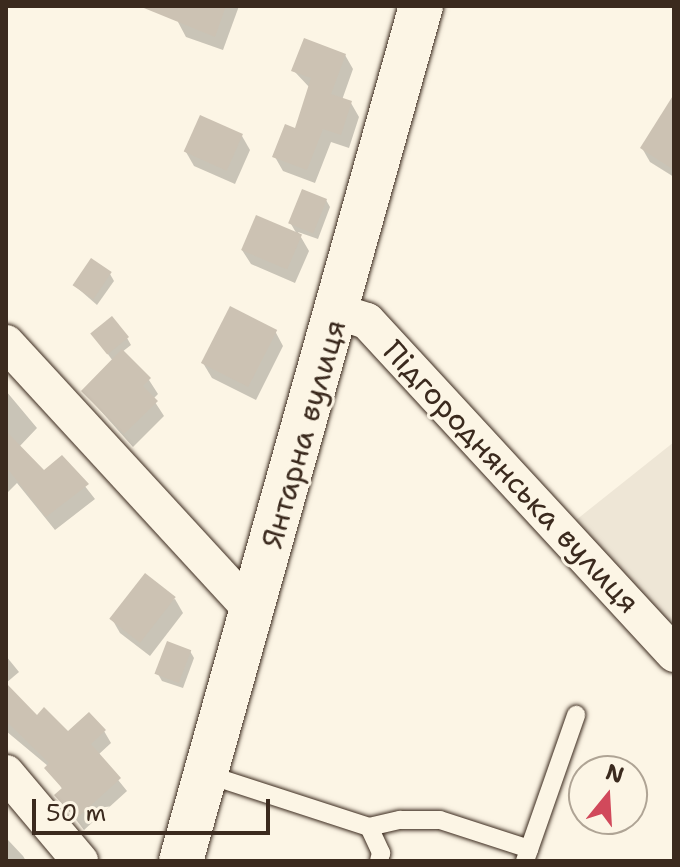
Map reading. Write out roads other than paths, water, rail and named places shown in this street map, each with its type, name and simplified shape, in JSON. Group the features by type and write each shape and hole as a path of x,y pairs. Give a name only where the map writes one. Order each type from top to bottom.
{"main road":[{"name":"Янтарна вулиця","path":"181,861 339,312 421,6"}],"street":[{"name":"Підгороднянська вулиця","path":"339,312 367,321 674,654"},
{"path":"6,343 253,612"},
{"path":"6,773 80,861"}],"lane":[{"path":"206,774 369,827 400,820 440,820 527,855 576,715"},
{"path":"369,827 381,853 379,861"}]}
